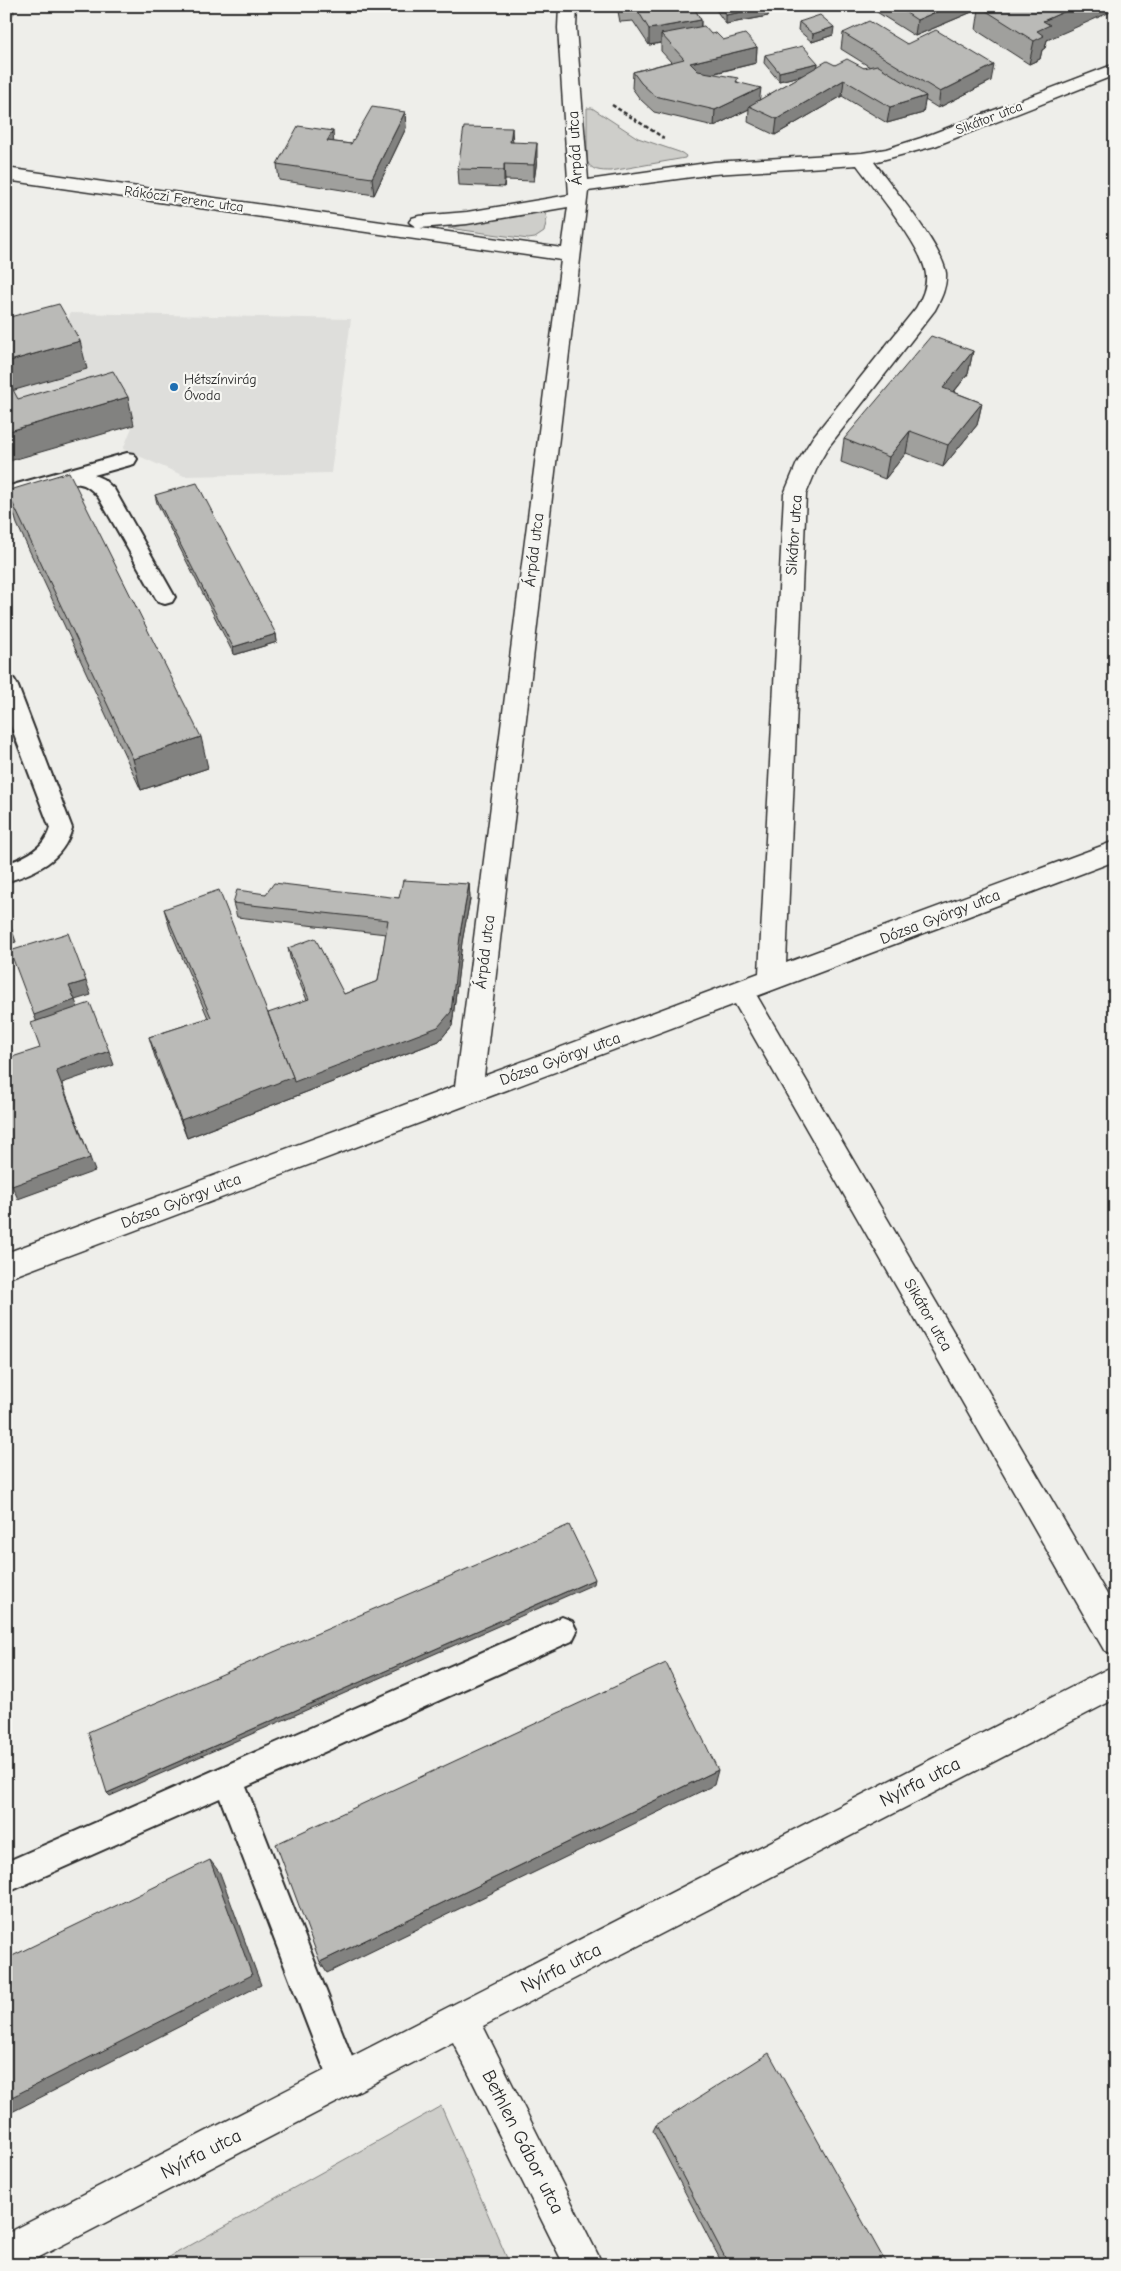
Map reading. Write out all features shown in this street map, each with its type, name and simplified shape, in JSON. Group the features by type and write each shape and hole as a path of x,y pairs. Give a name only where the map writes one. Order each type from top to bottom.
{"street":[{"name":"Árpád utca","path":"468,1093 578,193 568,6"},
{"name":"Sikátor utca","path":"578,193 714,168 862,159 889,154 928,142 1115,69"},
{"name":"Sikátor utca","path":"772,980 795,494 804,471 821,442 926,310 934,296 937,279 934,263 927,249 862,159"},
{"name":"Rákóczi Ferenc utca","path":"6,174 570,255"},
{"name":"Rákóczi Ferenc utca","path":"363,224 467,218 578,193"},
{"name":"Dózsa György utca","path":"6,1266 1115,851"},
{"name":"Sikátor utca","path":"742,991 1115,1639"},
{"name":"Nyírfa utca","path":"6,2254 1115,1681"},
{"name":"Bethlen Gábor utca","path":"461,2020 584,2265"}],"lane":[{"path":"6,494 127,459"},
{"path":"59,479 81,477 99,485 107,494 165,597"},
{"path":"6,684 61,828 55,845 40,859 6,873"},
{"path":"6,1878 562,1631"},
{"path":"228,1780 345,2080"}],"path":[{"path":"570,65 621,112 655,134 670,141"}],"shaded area":[{"path":"587,108 592,108 638,138 686,156 685,158 611,171 594,169 587,161"},
{"path":"536,212 545,213 547,218 544,232 535,238 528,239 448,228"},
{"name":"Hétszínvirág Óvoda","path":"70,313 351,319 331,473 184,476 123,449 133,425 6,462 6,348 66,332"},
{"path":"441,2106 510,2265 155,2265"}],"building":[{"path":"6,6 11,6 6,13"},
{"path":"635,6 693,6 701,20 649,29"},
{"path":"720,6 769,6 769,7 726,15"},
{"path":"896,6 950,6 917,20"},
{"path":"981,6 1077,6 1043,21 1050,25 1037,31 1044,36 1034,41"},
{"path":"820,15 834,27 813,34 799,22"},
{"path":"869,21 907,44 936,30 994,65 940,92 843,33"},
{"path":"704,26 711,34 716,33 723,40 745,34 757,47 690,63 698,71 738,78 736,82 761,88 715,110 655,96 641,83 633,72 684,59 661,34"},
{"path":"803,46 818,63 779,72 765,55"},
{"path":"847,59 864,68 877,65 926,96 890,107 844,80 777,119 749,106 827,61 835,65"},
{"path":"372,107 405,112 372,178 277,164 298,126 333,131 327,141 351,144"},
{"path":"464,127 512,128 510,142 537,143 534,165 504,164 504,170 458,169"},
{"path":"59,304 80,341 6,362 6,318"},
{"path":"931,336 973,351 943,388 982,403 948,445 910,431 889,457 844,439"},
{"path":"113,371 128,397 6,432 6,377 18,399"},
{"path":"69,472 201,737 133,759 7,491"},
{"path":"197,483 276,634 233,647 155,495"},
{"path":"403,880 469,884 461,928 451,1012 438,1027 294,1082 268,1013 309,999 288,948 315,938 344,994 378,981 388,920 233,903 237,890 266,894 274,883 399,898"},
{"path":"219,890 293,1077 181,1120 149,1037 211,1017 164,909"},
{"path":"6,914 10,927 6,929"},
{"path":"68,933 86,981 69,986 75,1000 34,1015 10,951"},
{"path":"90,1003 109,1051 56,1070 90,1158 12,1186 6,1168 6,1059 40,1048 31,1023"},
{"path":"569,1525 595,1579 107,1793 88,1732"},
{"path":"666,1663 718,1770 320,1962 276,1844"},
{"path":"210,1860 252,1975 6,2100 6,1959"},
{"path":"769,2053 887,2265 729,2265 656,2125"}],"place":[{"name":"Hétszínvirág Óvoda","path":"174,387"}]}
